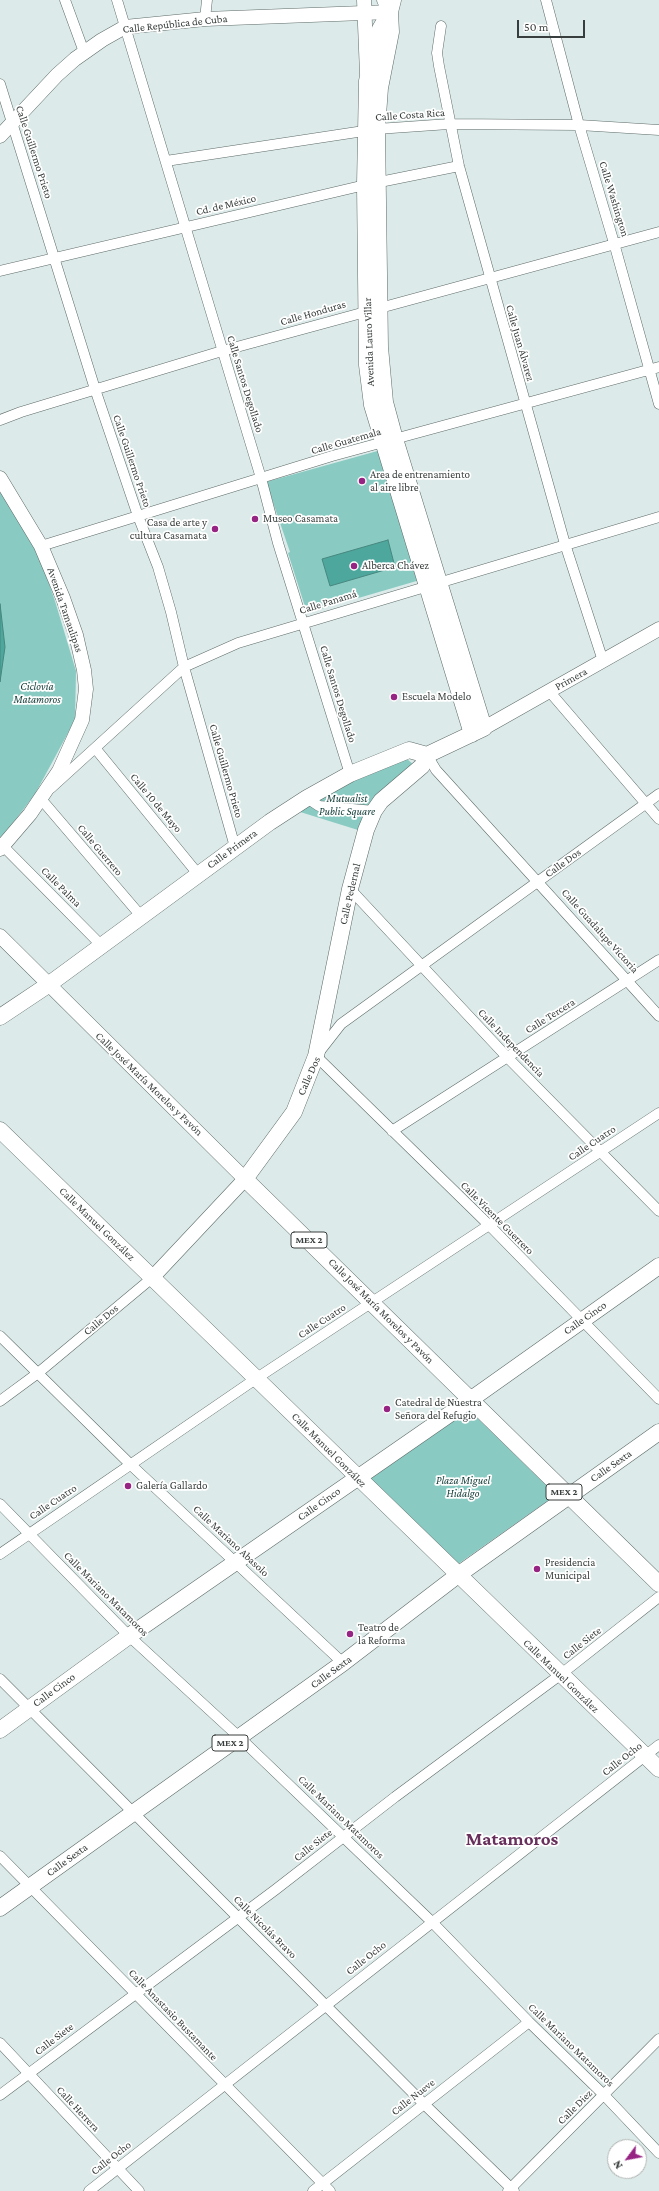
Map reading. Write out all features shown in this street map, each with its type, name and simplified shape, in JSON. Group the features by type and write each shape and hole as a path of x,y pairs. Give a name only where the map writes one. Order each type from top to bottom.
{"main road":[{"name":"Avenida Lauro Villar","path":"389,4 380,29 367,81 370,130 373,309 367,365 372,405 389,441 478,731"},
{"name":"Avenida Lauro Villar","path":"370,130 391,32 389,4"},
{"path":"427,755 478,731"},
{"name":"Calle Primera","path":"0,1017 48,985 270,822 307,798 350,774 409,750 427,755"},
{"name":"Calle Pedernal","path":"316,1056 350,889 366,830 374,811 381,801 422,766 427,755"},
{"name":"Calle Dos","path":"245,1179 294,1112 316,1056"},
{"name":"Calle Manuel González","path":"0,1130 659,1770"},
{"name":"Calle José María Morelos y Pavón","path":"245,1179 659,1584"},
{"name":"Calle Cinco","path":"0,1730 129,1636 470,1400 659,1266"},
{"name":"Calle Sexta","path":"0,1908 343,1663 458,1575 659,1432"}],"street":[{"path":"66,0 84,52"},
{"name":"Calle Santos Degollado","path":"117,0 261,478 278,543 304,622 350,774"},
{"path":"205,19 207,0"},
{"name":"Calle Washington","path":"546,0 579,125 614,243 654,368 659,404"},
{"name":"Calle República de Cuba","path":"0,136 57,75 84,52 125,27 389,4"},
{"path":"364,6 367,81"},
{"name":"Calle Juan Álvarez","path":"441,26 437,53 458,166 565,544 603,661"},
{"name":"Calle Guillermo Prieto","path":"0,84 96,389 138,516 158,567 184,667 235,847"},
{"name":"Calle Costa Rica","path":"166,161 370,130 449,124 579,125 659,130"},
{"name":"Cd. de México","path":"0,271 371,184 458,166"},
{"name":"Calle Honduras","path":"0,420 21,412 222,351 614,243 659,232"},
{"name":"Calle Guatemala","path":"42,546 261,478 524,403 654,368"},
{"name":"Avenida Tamaulipas","path":"0,478 42,546 76,634 84,670 86,689 82,720 76,735 44,795 2,847"},
{"name":"Calle Panamá","path":"44,795 184,667 238,643 304,622 659,517"},
{"name":"Primera","path":"478,731 659,629"},
{"path":"549,691 659,819"},
{"name":"Calle 10 de Mayo","path":"95,748 198,874"},
{"name":"Calle Guadalupe Victoria","path":"427,755 436,770 659,1016"},
{"name":"Calle Dos","path":"316,1056 341,1024 659,794"},
{"name":"Calle Guerrero","path":"44,795 141,916"},
{"path":"307,798 319,806 374,811"},
{"name":"Calle Palma","path":"2,847 101,945"},
{"name":"Calle Independencia","path":"350,889 507,1057 659,1211"},
{"name":"Calle José María Morelos y Pavón","path":"0,936 245,1179"},
{"name":"Calle Tercera","path":"392,1130 659,960"},
{"name":"Calle Vicente Guerrero","path":"316,1056 490,1226 659,1399"},
{"name":"Calle Cuatro","path":"0,1554 257,1378 490,1226 659,1113"},
{"name":"Calle Dos","path":"0,1401 38,1373 152,1278 245,1179"},
{"name":"Calle Mariano Abasolo","path":"0,1336 130,1464 343,1663"},
{"name":"Calle Mariano Matamoros","path":"0,1504 129,1636 239,1736 432,1922 529,2022 604,2095 659,2153"},
{"name":"Calle Siete","path":"0,2094 560,1675 659,1598"},
{"name":"Calle Nicolás Bravo","path":"0,1679 511,2190"},
{"name":"Calle Ocho","path":"89,2191 659,1745"},
{"name":"Calle Anastasio Bustamante","path":"0,1856 326,2187"},
{"name":"Calle Nueve","path":"313,2191 326,2187 424,2104 529,2022"},
{"name":"Calle Diez","path":"511,2190 659,2038"},
{"name":"Calle Herrera","path":"0,2043 139,2191"}],"green space":[{"path":"381,450 420,580 307,613 288,553 290,552 266,482"},
{"name":"Ciclovía Matamoros","path":"0,486 36,546 55,601 76,671 75,720 35,794 0,840"},
{"name":"Mutualist Public Square","path":"407,759 414,765 370,803 358,830 297,811 354,777"},
{"name":"Plaza Miguel Hidalgo","path":"468,1409 556,1495 458,1564 370,1479"}],"water":[{"path":"388,540 395,567 330,586 322,559"},
{"path":"0,604 5,647 0,682"}],"place":[{"name":"Area de entrenamiento al aire libre","path":"362,481"},
{"name":"Museo Casamata","path":"255,519"},
{"name":"Casa de arte y cultura Casamata","path":"215,529"},
{"name":"Alberca Chávez","path":"354,566"},
{"name":"Escuela Modelo","path":"394,697"},
{"name":"Catedral de Nuestra Señora del Refugio","path":"387,1409"},
{"name":"Galería Gallardo","path":"128,1486"},
{"name":"Presidencia Municipal","path":"537,1569"},
{"name":"Teatro de la Reforma","path":"350,1634"}],"district":[{"name":"Matamoros","path":"512,1839"}]}
